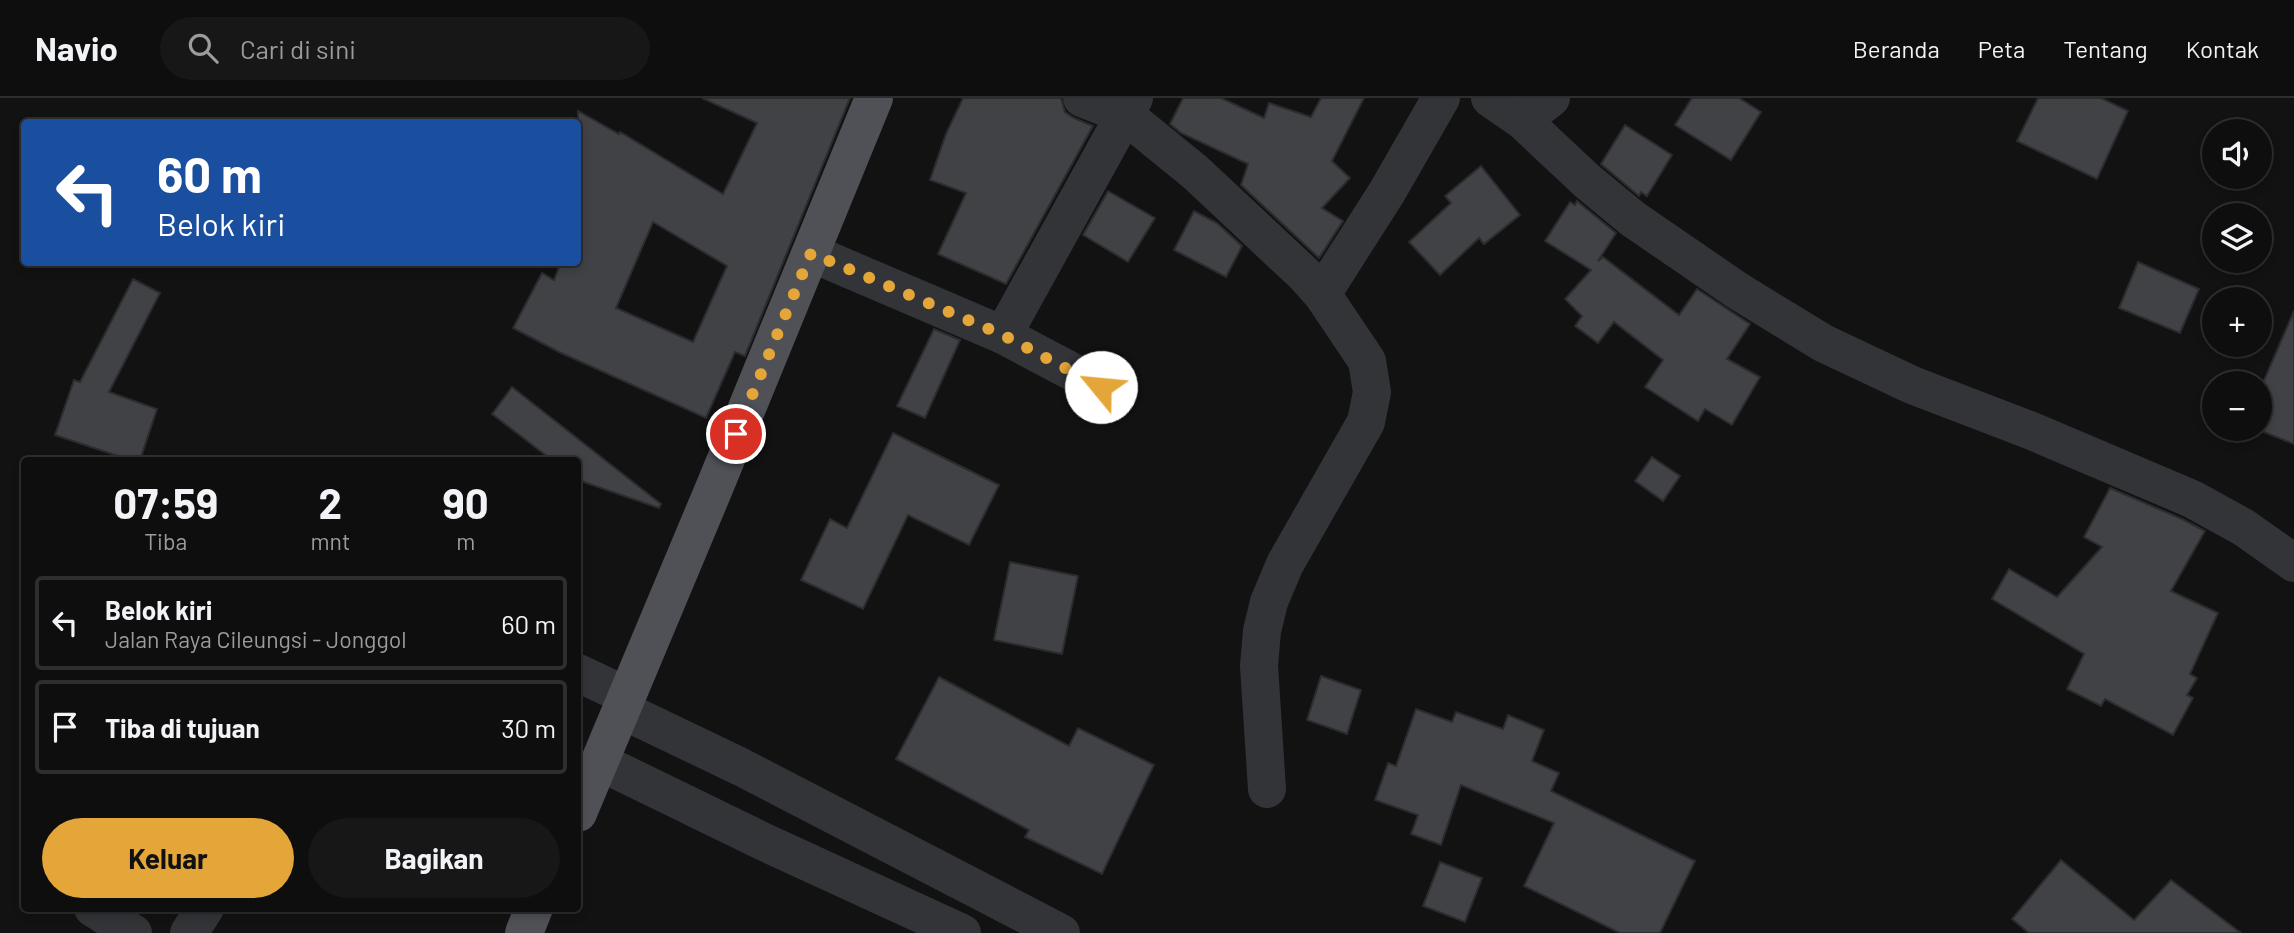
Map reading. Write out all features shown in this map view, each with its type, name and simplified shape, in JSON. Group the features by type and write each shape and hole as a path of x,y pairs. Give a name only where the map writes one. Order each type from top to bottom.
{"main road":[{"path":"581,806 874,98"},
{"path":"524,933 532,912"}],"street":[{"path":"1082,98 1129,106 1305,275 1322,294 1367,361 1372,392 1366,422 1285,564 1269,602 1262,631 1259,666 1267,789"},
{"path":"1322,294 1387,192 1441,98"},
{"path":"1490,98 1536,109 1587,181 1633,219 1738,291 1824,344 1912,385 2032,431 2192,499 2243,527 2294,563"},
{"path":"1003,335 1129,106"},
{"path":"811,253 1003,335 1101,387"},
{"path":"581,675 624,703 741,767 1061,933"},
{"path":"600,762 942,928"},
{"path":"100,912 134,933"},
{"path":"189,933 202,912"}],"building":[{"path":"702,98 850,98 745,356 735,352 706,418 559,352 513,328 542,273 554,280 559,266 581,266 581,119 578,119 578,111 619,134 620,132 723,194 757,123","holes":["653,222 727,266 693,342 616,308"]},
{"path":"963,98 1061,98 1065,112 1093,126 1006,284 938,254 966,193 930,180 946,134"},
{"path":"1183,98 1221,98 1264,118 1269,103 1311,117 1321,98 1364,98 1332,161 1350,178 1322,208 1343,221 1319,258 1241,185 1248,164 1181,133 1170,124"},
{"path":"1692,98 1739,98 1761,112 1731,160 1675,125"},
{"path":"2038,98 2101,98 2128,111 2097,179 2017,141"},
{"path":"1625,125 1672,155 1647,196 1641,192 1639,196 1601,164"},
{"path":"1481,166 1520,215 1484,244 1479,238 1440,275 1409,242 1451,203 1445,196"},
{"path":"1108,191 1155,218 1128,262 1083,235"},
{"path":"1577,201 1616,233 1598,261 1603,257 1679,315 1697,289 1750,324 1727,359 1760,377 1732,425 1705,409 1698,421 1645,387 1663,360 1614,322 1598,343 1575,326 1582,316 1565,299 1591,270 1545,241 1570,202 1575,205"},
{"path":"1194,211 1217,223 1242,246 1226,277 1174,250"},
{"path":"2138,262 2199,289 2180,333 2119,308"},
{"path":"133,279 160,293 109,392 157,409 141,457 121,457 55,435 74,380 80,382"},
{"path":"2294,311 2294,444 2272,435 2272,371 2268,371"},
{"path":"934,329 960,340 925,418 897,406"},
{"path":"512,387 661,504 659,508 581,481 581,457 548,457 492,414"},
{"path":"893,433 999,485 969,545 908,515 863,609 801,580 830,519 847,528"},
{"path":"1652,457 1680,476 1663,501 1635,481"},
{"path":"2110,488 2205,531 2171,591 2218,613 2190,674 2197,678 2187,695 2193,698 2173,735 2105,699 2101,706 2067,689 2084,654 1992,599 2009,569 2057,597 2102,547 2084,537"},
{"path":"1010,562 1078,576 1062,654 994,640"},
{"path":"1321,676 1361,690 1347,734 1307,720"},
{"path":"939,677 1069,746 1078,728 1154,765 1102,874 1025,837 1029,830 896,759"},
{"path":"1416,709 1452,722 1456,712 1503,729 1508,715 1544,730 1532,761 1559,773 1551,791 1695,861 1660,933 1620,933 1524,886 1554,823 1461,785 1441,845 1411,834 1418,815 1375,800 1388,763 1396,766"},
{"path":"2061,860 2134,920 2171,880 2241,933 2029,933 2012,919"},
{"path":"1440,862 1482,878 1465,922 1423,906"}],"route":[{"path":"736,434 811,253 1003,335 1101,387"}]}
